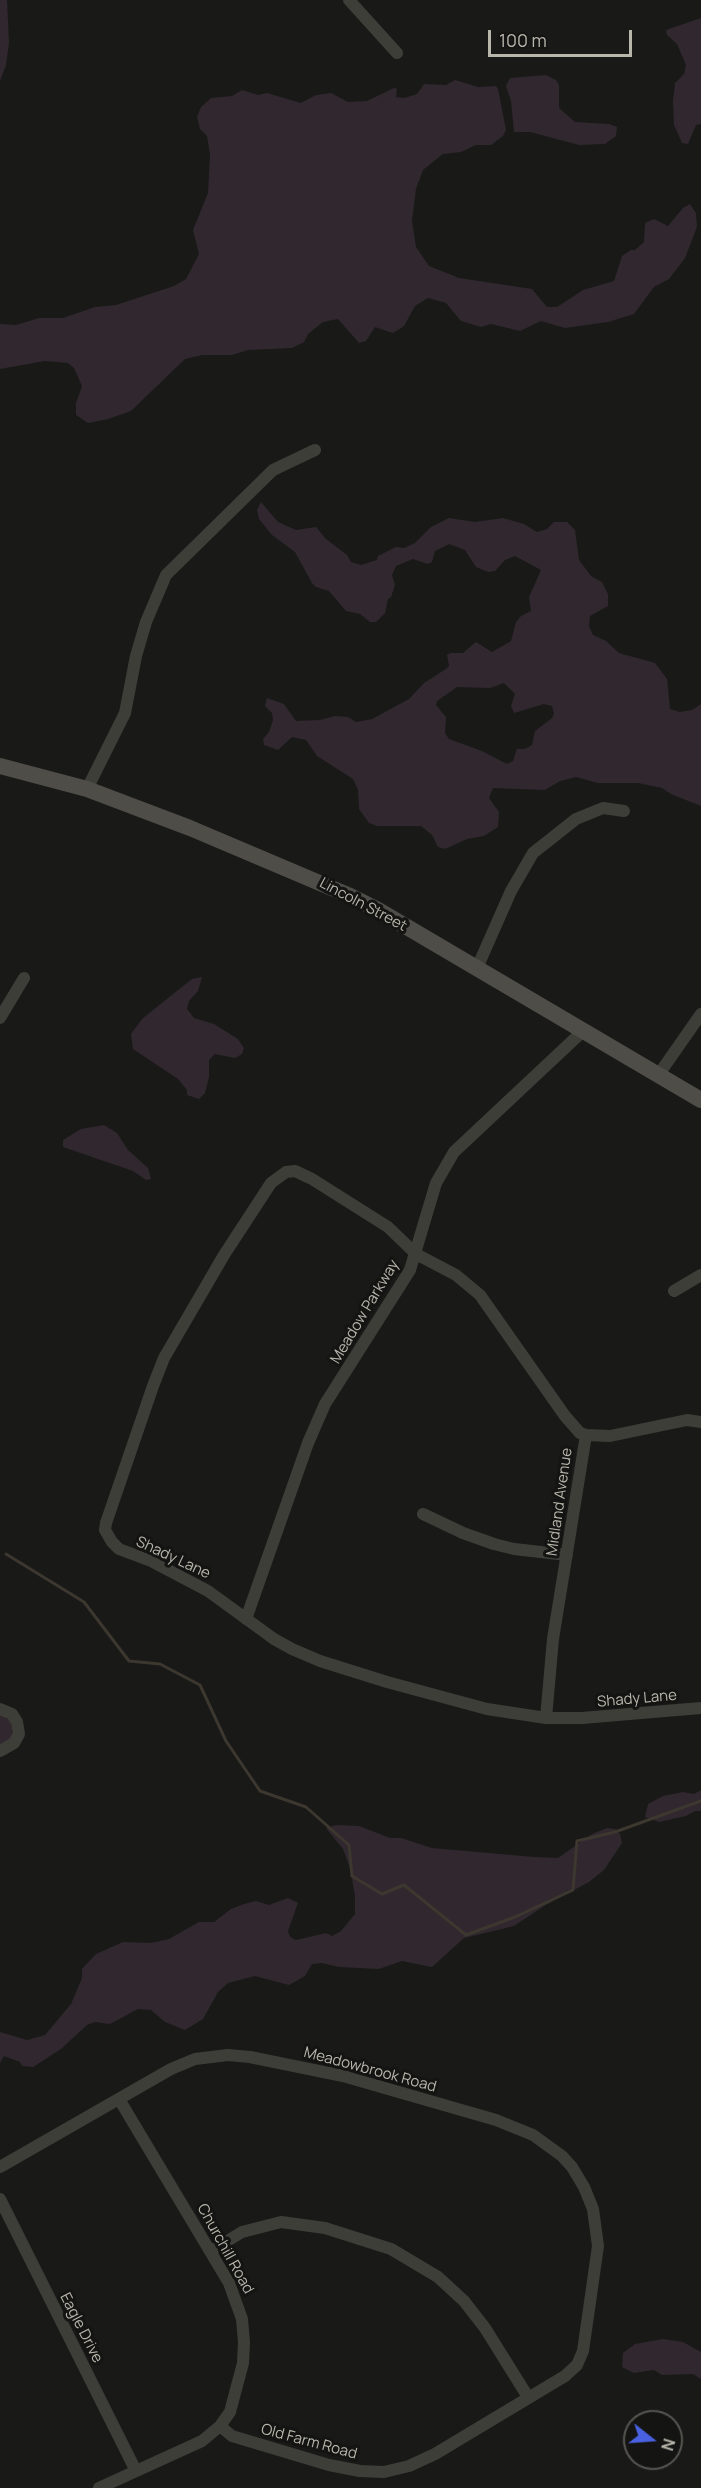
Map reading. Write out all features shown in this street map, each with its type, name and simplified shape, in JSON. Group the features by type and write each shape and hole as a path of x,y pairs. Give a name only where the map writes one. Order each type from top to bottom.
{"main road":[{"name":"Lincoln Street","path":"0,766 87,789 312,878 378,910 701,1100"}],"street":[{"path":"350,0 397,53"},
{"path":"87,789 125,713 136,656 146,622 166,575 273,470 315,450"},
{"path":"477,968 511,891 533,853 576,819 603,808 624,811"},
{"path":"0,1017 24,978"},
{"path":"659,1074 701,1014"},
{"name":"Meadow Parkway","path":"246,1619 308,1443 325,1404 410,1270 436,1184 454,1152 584,1030"},
{"name":"Shady Lane","path":"416,1254 388,1227 312,1179 295,1171 286,1172 271,1183 230,1246 164,1358 113,1499 105,1530 111,1542 119,1549 151,1561 208,1591 283,1644 320,1662 487,1709 546,1718 582,1718 701,1708"},
{"name":"Midland Avenue","path":"416,1254 456,1275 480,1295 565,1416 579,1433 586,1435 553,1639 546,1718"},
{"path":"674,1291 701,1275"},
{"path":"586,1435 610,1436 687,1420 701,1422"},
{"path":"423,1514 462,1533 494,1544 514,1549 567,1555"},
{"path":"701,1700 701,1708"},
{"path":"0,1709 12,1714 17,1722 19,1734 14,1743 0,1751"},
{"name":"Meadowbrook Road","path":"0,2167 171,2069 195,2059 228,2055 261,2059 343,2076 496,2120 533,2134 562,2156 584,2187 593,2209 598,2247 586,2333"},
{"name":"Churchill Road","path":"119,2099 211,2251 238,2301 244,2342 243,2363 230,2412 220,2426"},
{"name":"Eagle Drive","path":"0,2199 136,2471"},
{"path":"211,2251 243,2232 281,2222 325,2228 391,2249 438,2277 464,2301 485,2328 528,2397"},
{"name":"Old Farm Road","path":"220,2426 232,2436 329,2465 360,2471 384,2472 409,2466 435,2454 558,2381 577,2365 583,2352 586,2333"},
{"path":"99,2488 202,2441 220,2426"}],"shaded area":[{"path":"0,0 7,0 9,43 6,65 0,81"},
{"path":"701,18 701,124 696,125 688,144 682,143 674,125 673,101 675,83 684,74 686,65 677,44 667,35 666,30"},
{"path":"546,75 556,80 559,85 559,108 575,122 609,124 617,127 616,136 605,144 579,145 530,132 514,132 511,101 506,86 510,78"},
{"path":"455,80 478,87 496,86 506,130 503,136 491,145 476,145 461,152 443,154 423,170 416,189 412,221 416,247 429,266 459,278 532,289 547,307 557,307 583,290 614,281 622,256 635,250 644,242 645,223 654,219 668,226 683,208 690,204 696,213 697,227 685,258 669,279 654,287 634,314 608,322 565,328 541,321 520,331 491,324 481,327 461,321 446,303 428,298 415,306 404,326 393,333 375,327 366,341 359,343 338,319 323,322 308,334 304,342 292,348 248,350 232,355 202,355 185,359 131,411 88,423 76,415 76,403 82,386 74,368 68,363 45,361 0,369 0,324 16,325 39,318 63,318 95,307 116,305 174,286 186,279 199,254 193,230 208,193 210,154 207,136 200,129 197,117 201,107 211,98 232,96 242,90 258,95 267,93 301,103 316,95 331,93 348,102 367,101 394,88 397,89 396,97 404,98 417,94 424,84 446,85"},
{"path":"261,502 278,522 296,530 316,527 326,539 347,555 351,562 361,565 377,560 378,556 396,547 404,548 415,543 431,527 449,518 475,522 503,518 524,524 537,532 547,529 554,522 567,522 575,530 579,560 591,576 602,582 608,594 608,606 590,616 589,626 593,635 606,641 619,653 655,663 667,679 670,709 680,712 692,710 701,704 701,806 662,788 638,783 598,783 576,777 560,781 545,790 493,788 489,798 499,812 498,827 484,836 467,839 445,849 438,847 432,835 421,826 377,826 369,823 359,809 358,790 353,779 317,756 306,740 292,737 278,750 264,745 263,739 269,732 273,720 272,713 265,706 267,698 284,704 296,721 320,720 335,716 348,717 356,722 372,719 409,699 424,683 446,669 449,666 447,655 450,653 463,653 476,642 492,652 511,641 516,622 521,616 531,611 529,597 541,570 515,556 505,560 495,571 488,572 476,567 465,550 449,544 435,551 432,562 428,564 413,559 396,566 392,575 395,585 388,599 385,613 376,622 370,622 360,614 346,611 329,591 316,587 295,552 272,535 259,519 257,510","holes":["504,683 515,694 511,706 514,713 544,704 552,706 554,714 535,731 532,745 525,749 517,749 513,761 507,764 482,751 449,739 445,733 446,717 436,705 437,701 457,687 490,688"]},
{"path":"202,977 198,991 189,1001 187,1009 194,1018 214,1024 238,1039 244,1048 242,1054 235,1058 215,1054 209,1060 209,1077 205,1093 199,1099 187,1095 187,1090 178,1079 133,1049 131,1034 143,1018 192,979"},
{"path":"104,1125 117,1133 128,1150 148,1168 151,1179 146,1180 133,1171 63,1147 63,1140 81,1129"},
{"path":"0,1714 11,1721 13,1734 10,1739 0,1744"},
{"path":"701,1790 701,1811 659,1822 645,1817 648,1804 663,1796 683,1792 694,1794"},
{"path":"336,1825 359,1826 390,1838 401,1838 432,1848 534,1857 558,1858 592,1834 607,1828 615,1829 620,1834 622,1843 604,1870 589,1882 544,1906 514,1926 464,1938 432,1967 402,1961 379,1969 312,1964 305,1976 289,1985 255,1976 228,1983 218,1992 203,2019 185,2030 165,2022 151,2010 138,2009 110,2024 95,2022 87,2025 61,2049 33,2067 22,2066 20,2062 4,2056 0,2063 0,2032 27,2040 45,2035 71,2004 82,1978 82,1969 96,1954 123,1942 151,1943 169,1939 199,1922 214,1922 231,1909 244,1904 256,1901 269,1905 288,1898 298,1903 288,1931 290,1937 296,1940 326,1933 332,1936 341,1931 355,1914 355,1896 350,1868 343,1849 326,1828"},
{"path":"663,2339 683,2342 701,2352 701,2379 693,2374 662,2375 654,2370 634,2373 622,2367 623,2353 635,2344"}],"waterway":[{"path":"6,1554 84,1602 129,1661 160,1664 200,1685 226,1741 260,1791 306,1807 349,1845 352,1876 382,1894 404,1885 466,1935 515,1917 573,1890 577,1841 615,1832 701,1801"}]}
